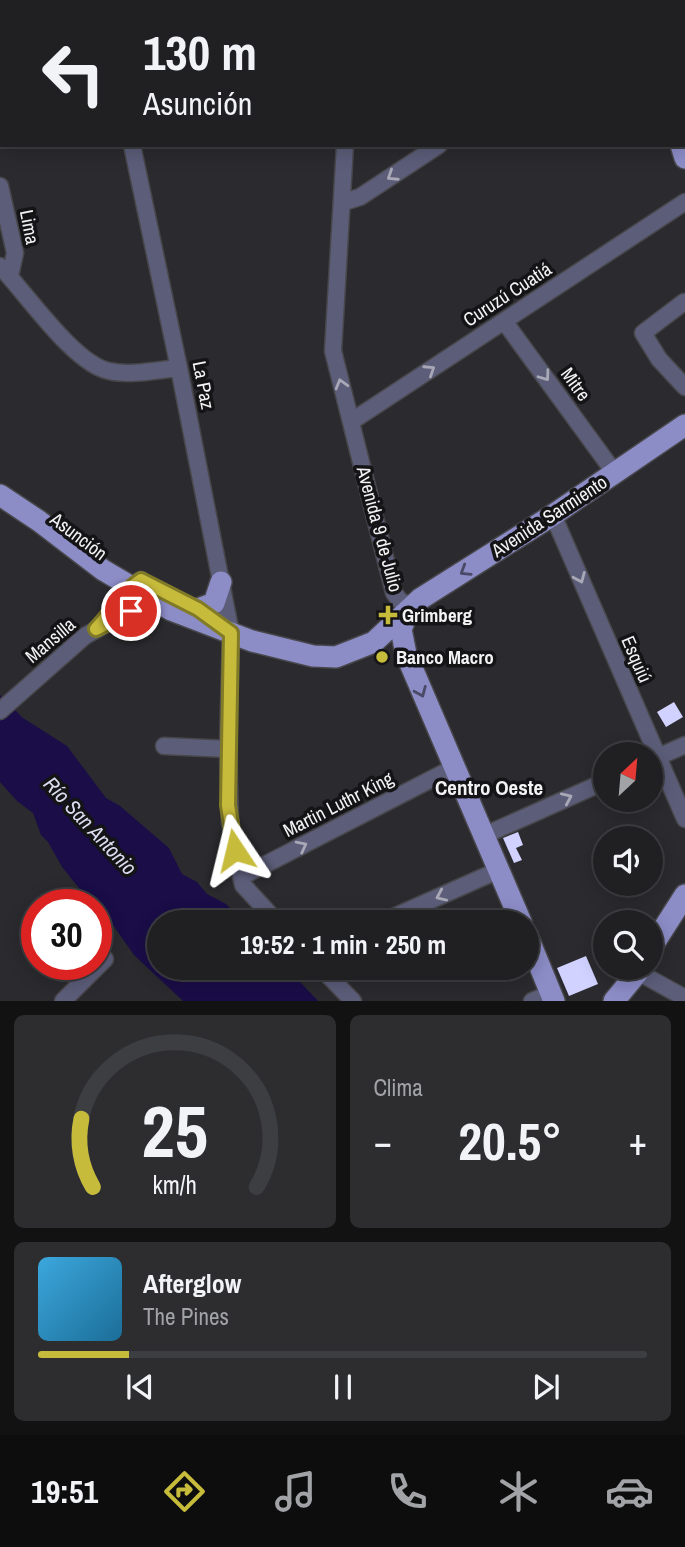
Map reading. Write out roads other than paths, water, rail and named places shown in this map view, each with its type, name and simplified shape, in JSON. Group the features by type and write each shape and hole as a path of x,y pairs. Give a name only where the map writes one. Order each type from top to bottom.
{"main road":[{"name":"Avenida Sarmiento","path":"412,605 553,515 685,425"},
{"name":"Asunción","path":"0,481 33,501 142,588 198,609 231,633"},
{"name":"Asunción","path":"0,495 192,620 262,644 326,657 349,653 374,642 412,605"},
{"path":"198,609 214,603 221,582"},
{"name":"Avenida 9 de Julio","path":"412,605 401,629 406,654 516,910"},
{"path":"374,642 392,644 406,654"},
{"path":"663,929 685,895"},
{"path":"539,975 546,998"},
{"path":"614,1001 631,980"},
{"path":"625,1001 634,980"}],"street":[{"name":"La Paz","path":"132,147 231,633 228,749 230,823 241,877"},
{"name":"Avenida 9 de Julio","path":"345,147 344,202 332,338 338,376 352,421 394,593 401,602 412,605"},
{"path":"344,202 360,197 436,147"},
{"name":"Lima","path":"0,186 15,253 5,271"},
{"name":"Curuzú Cuatiá","path":"352,421 685,202"},
{"path":"5,271 78,354 95,366 117,373 179,368"},
{"path":"684,302 643,332 659,359 685,387"},
{"name":"Mitre","path":"504,321 614,472"},
{"name":"Esquiú","path":"553,515 647,742"},
{"name":"Mansilla","path":"0,711 142,588"},
{"path":"663,755 685,745"},
{"path":"164,746 228,749"},
{"name":"Martin Luthr King","path":"241,877 453,768"},
{"name":"Esquiú","path":"663,776 685,819"},
{"path":"485,835 593,786"},
{"path":"409,910 499,870"},
{"path":"241,877 250,893 266,910"},
{"path":"63,1001 84,980"},
{"path":"333,980 353,1001"},
{"path":"652,980 685,998"}],"water":[{"name":"Río San Antonio","path":"0,695 23,718 67,746 106,798 120,806 169,848 182,874 197,882 207,894 232,910 147,910 147,967 134,955 112,924 112,889 80,889 41,835 33,813 17,801 0,782"},
{"name":"Río San Antonio","path":"161,980 298,980 318,1001 183,1001"}],"place":[{"name":"Grimberg","path":"388,615"},
{"name":"Banco Macro","path":"382,657"}],"district":[{"name":"Centro Oeste","path":"489,788"}]}
